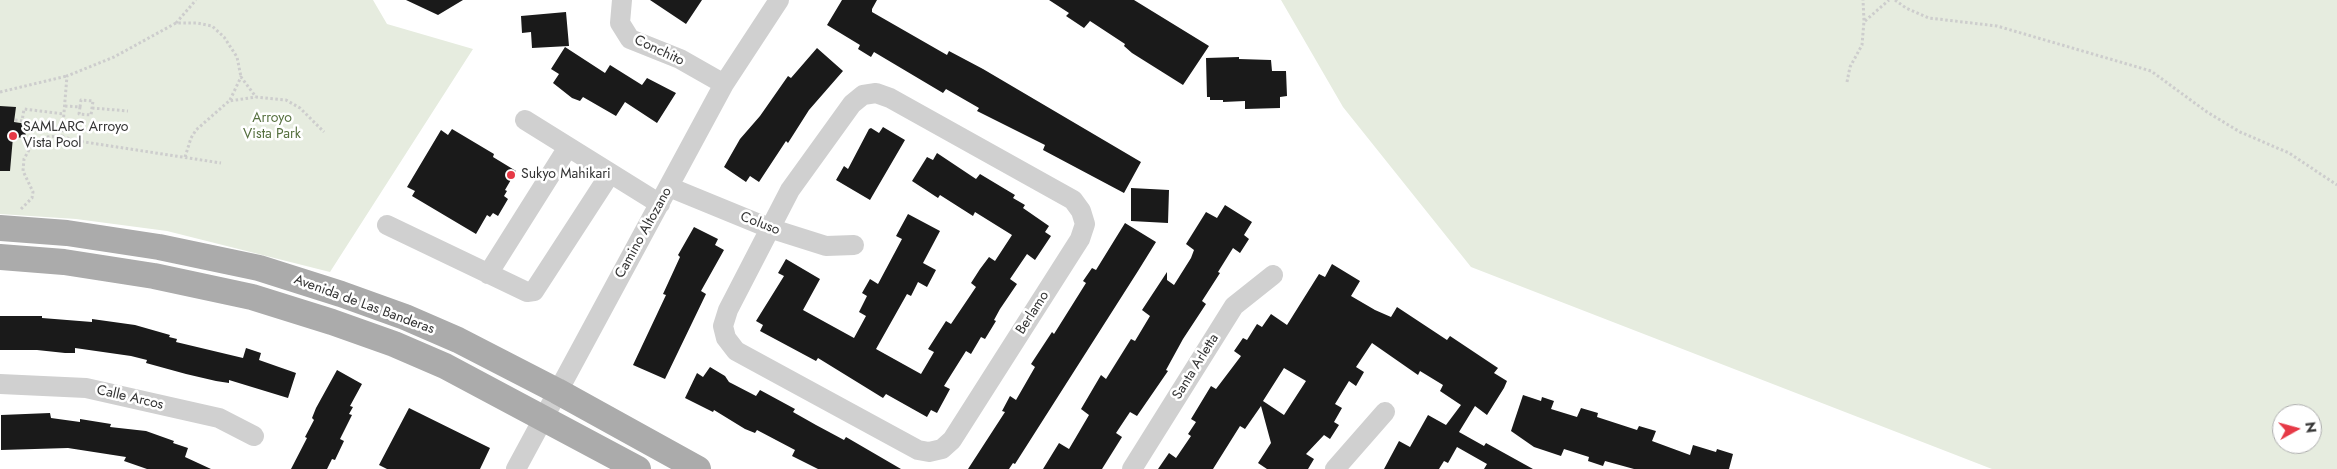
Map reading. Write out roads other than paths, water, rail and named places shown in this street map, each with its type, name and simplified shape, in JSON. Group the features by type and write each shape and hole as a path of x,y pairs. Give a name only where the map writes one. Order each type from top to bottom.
{"main road":[{"name":"Avenida de Las Banderas","path":"8,221 67,233 159,247 260,268 405,317 458,340 557,391 698,469"},
{"name":"Avenida de Las Banderas","path":"0,257 64,262 154,276 252,297 394,344 445,366 543,416 638,469"}],"street":[{"name":"Conchito","path":"622,0 620,23 630,39 680,59 724,84"},
{"name":"Camino Altozano","path":"516,469 724,84 779,0"},
{"name":"Berlamo","path":"876,93 890,98 1073,200 1081,211 1085,224 1080,239 952,440 942,449 929,452 918,450 736,351 726,338 723,326 728,310 769,228 790,190 852,104 863,95 876,93"},
{"name":"Coluso","path":"525,120 610,174 665,196 826,246 854,245"},
{"path":"488,274 568,147"},
{"path":"387,225 526,292 534,291 610,174"},
{"name":"Santa Arletta","path":"1132,469 1234,306 1273,275"},
{"name":"Calle Arcos","path":"0,384 86,388 219,418 254,436"},
{"path":"1334,469 1385,412"}],"place":[{"name":"SAMLARC Arroyo Vista Pool","path":"13,136"},
{"name":"Sukyo Mahikari","path":"511,175"}],"park label":[{"name":"Arroyo Vista Park","path":"272,128"}]}
